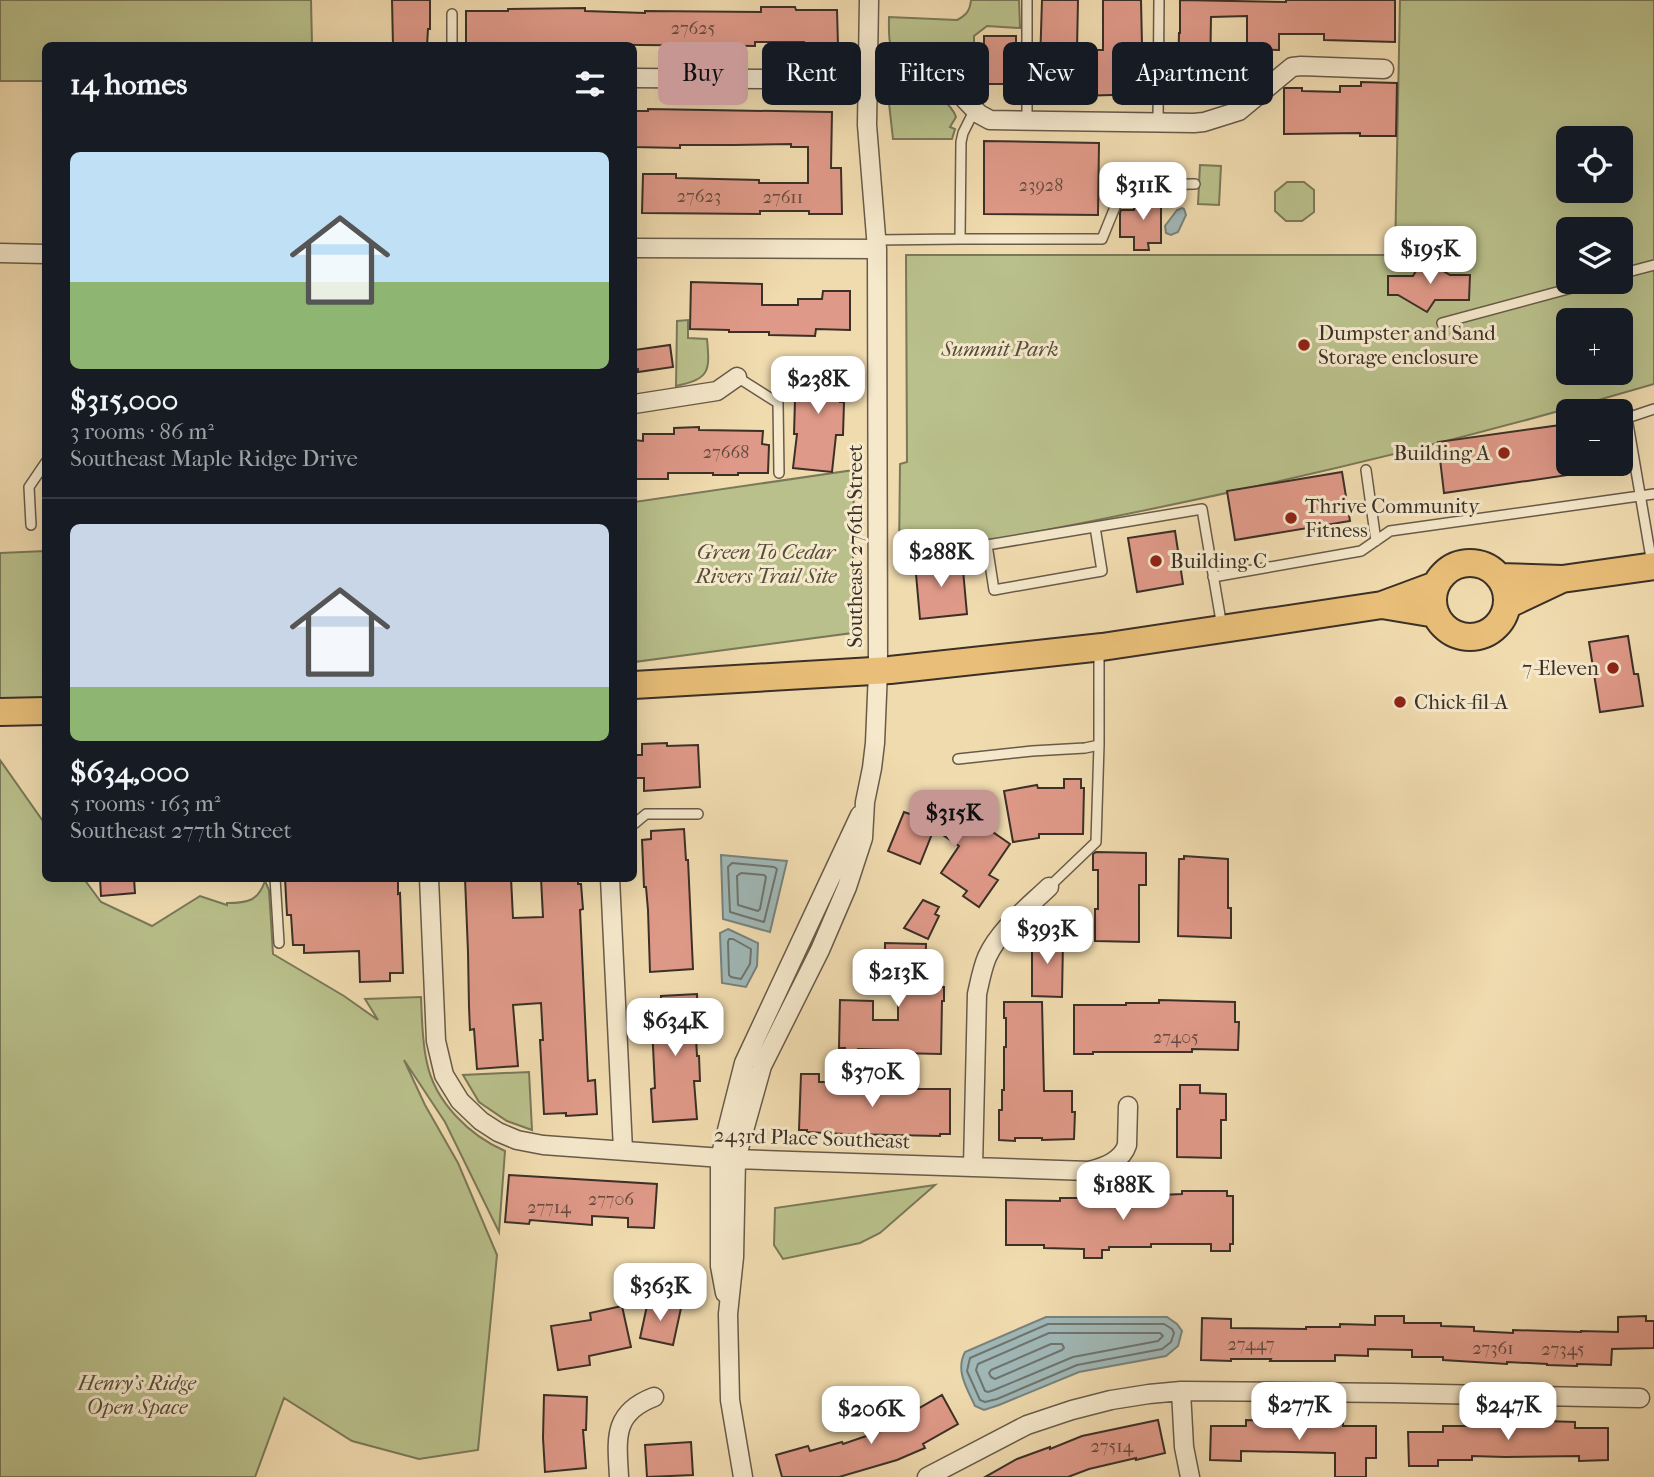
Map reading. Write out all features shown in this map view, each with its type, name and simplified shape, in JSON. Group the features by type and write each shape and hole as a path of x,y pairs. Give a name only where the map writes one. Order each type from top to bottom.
{"main road":[{"path":"1466,563 1485,566 1500,578 1505,586 1507,605 1500,623 1493,630 1475,637 1465,637 1447,629 1436,614 1433,595 1448,570 1466,563"},
{"path":"1500,578 1562,579 1653,566"},
{"path":"1507,605 1562,579"},
{"path":"637,684 878,671 1099,647 1382,606 1436,586"},
{"path":"1382,606 1436,614"},
{"path":"0,712 42,711"}],"street":[{"name":"Southeast 276th Street","path":"743,1477 730,1400 729,1314 734,1257 728,1158 762,1066 820,950 847,887 863,838 865,802 875,743 878,671 876,245 867,125 869,0"},
{"path":"637,78 927,80 944,82 955,89 979,114 990,120 1204,122 1238,111 1292,67 1384,69"},
{"path":"637,248 876,245"},
{"path":"0,253 42,254"},
{"path":"637,404 717,391 737,377"},
{"name":"243rd Place Southeast","path":"429,882 436,1041 444,1075 460,1101 481,1121 517,1140 543,1145 728,1158 1089,1171 1115,1161 1125,1150 1128,1107"},
{"path":"610,882 623,1150"},
{"path":"973,1167 978,994 983,969 1000,934 1049,887"},
{"path":"927,1477 1027,1425 1111,1400 1149,1394 1181,1391 1640,1398"},
{"path":"1181,1391 1184,1447 1190,1477"},
{"path":"619,1477 617,1438 622,1422 639,1402 654,1397"}],"lane":[{"path":"1027,0 1027,121"},
{"path":"1158,122 1159,0"},
{"path":"452,14 452,42"},
{"path":"960,239 961,142 975,109"},
{"path":"876,245 960,239 1102,239 1124,185 1195,184"},
{"path":"1633,271 1654,265"},
{"path":"1442,323 1556,292"},
{"path":"737,377 778,403 779,473"},
{"path":"1653,566 1627,418 1654,409"},
{"path":"31,525 29,486 42,468"},
{"path":"1366,470 1376,541"},
{"path":"1213,576 1361,551 1390,531 1654,494"},
{"path":"1095,527 1102,571 994,590 987,545 1202,509 1222,629"},
{"path":"1049,887 1096,842 1099,647"},
{"path":"958,759 1099,745"},
{"path":"637,822 646,814 698,814"},
{"path":"275,882 279,943"}],"green space":[{"path":"0,0 311,0 312,42 42,42 42,81 0,81"},
{"path":"971,0 1019,0 1020,28 987,26 974,36 974,42 890,42 889,17 957,20 970,7"},
{"name":"Summit Park","path":"1400,0 1654,0 1654,384 1602,399 1556,399 1556,412 1279,481 1089,522 899,557 900,464 907,462 906,255 1395,255"},
{"path":"889,105 948,105 956,117 950,127 955,129 952,139 893,139"},
{"path":"1200,165 1221,166 1219,205 1198,204"},
{"path":"1287,182 1304,182 1314,190 1314,212 1302,221 1286,221 1275,211 1275,192"},
{"path":"688,320 688,338 707,339 707,366 702,376 696,380 676,386 677,321"},
{"name":"Green To Cedar Rivers Trail Site","path":"854,470 852,633 637,662 637,502"},
{"path":"42,551 42,705 0,707 0,553"},
{"name":"Henry's Ridge Open Space","path":"0,760 42,820 42,882 86,882 101,902 152,926 200,896 227,905 251,900 265,882 269,890 273,954 344,996 378,1020 365,999 421,997 425,1055 438,1091 467,1127 505,1151 499,1232 445,1122 404,1060 425,1105 458,1163 497,1255 478,1450 419,1459 352,1441 284,1398 255,1477 0,1477"},
{"path":"529,1072 532,1130 507,1121 479,1102 463,1075"},
{"path":"935,1185 880,1233 860,1243 783,1259 774,1245 775,1208"}],"water":[{"path":"1182,208 1186,215 1178,232 1171,235 1166,233 1165,226 1177,210"},
{"path":"721,855 787,861 770,932 723,919"},
{"path":"728,929 758,943 757,966 746,987 722,983 720,933"},
{"path":"1046,1317 1167,1317 1182,1331 1178,1346 1166,1356 1079,1372 984,1410 975,1406 962,1373 965,1352"}],"building":[{"path":"392,0 430,0 427,42 393,42"},
{"path":"1042,0 1078,0 1077,42 1041,42"},
{"path":"1103,0 1141,0 1142,42 1112,42 1112,95 1098,95 1098,50 1103,50"},
{"path":"1180,0 1395,0 1395,42 1324,40 1324,34 1279,34 1279,50 1273,50 1273,42 1247,42 1247,16 1211,17 1211,42 1179,42"},
{"path":"761,7 837,10 838,42 755,42 755,46 748,46 748,42 658,42 658,45 637,45 637,42 466,42 466,11 585,8 585,11 761,12"},
{"path":"984,36 1016,36 1016,42 1003,42 1003,84 989,84 989,42 984,42"},
{"path":"1361,82 1397,83 1396,136 1360,136 1360,133 1284,134 1284,88 1340,92 1340,86 1361,86"},
{"path":"637,111 832,112 831,168 841,168 842,214 809,214 809,211 760,211 760,214 642,213 643,174 676,174 676,178 759,180 759,183 808,183 808,147 791,147 791,144 637,147"},
{"path":"984,141 1099,143 1098,215 984,214"},
{"path":"1134,196 1161,196 1161,243 1148,243 1149,250 1134,250 1134,237 1120,237 1121,210 1134,210"},
{"path":"1423,259 1450,275 1470,275 1469,300 1435,300 1427,312 1398,295 1388,295 1388,276 1413,276"},
{"path":"691,282 762,284 762,305 798,305 798,299 822,299 823,291 850,291 850,330 816,329 815,336 690,329"},
{"path":"670,345 673,367 638,372 637,350"},
{"path":"799,363 840,363 840,402 844,402 843,435 836,435 832,472 793,468 797,434 794,434 795,400 799,401"},
{"name":"Building A","path":"1556,426 1556,476 1561,476 1444,493 1438,442"},
{"path":"674,428 763,431 762,444 769,445 768,473 668,473 668,479 637,479 637,440 643,441 643,434 674,434"},
{"path":"1342,472 1350,521 1235,540 1227,491"},
{"name":"Building C","path":"1175,531 1183,584 1137,592 1128,538"},
{"path":"962,559 967,614 920,619 915,563"},
{"path":"1628,636 1643,706 1600,712 1589,642"},
{"path":"642,744 698,745 700,787 644,791 644,778 637,778 637,755 642,755"},
{"path":"1064,779 1081,779 1081,788 1084,788 1083,834 1039,834 1039,838 1013,842 1004,791 1037,785 1038,788 1064,788"},
{"path":"915,808 955,825 964,812 1010,844 989,875 998,880 979,907 963,896 967,891 941,873 959,846 934,829 920,864 888,851 904,812 913,815"},
{"path":"684,829 693,969 650,972 642,840 651,839 651,831"},
{"path":"1146,853 1146,885 1139,885 1139,942 1095,941 1098,870 1093,870 1093,854"},
{"path":"1184,856 1228,859 1231,938 1178,936 1179,859 1184,859"},
{"path":"100,882 134,882 135,893 101,896"},
{"path":"285,882 398,882 403,973 390,973 390,981 360,982 359,951 304,953 304,945 293,945 291,915 287,915"},
{"path":"465,882 511,882 513,918 543,917 541,882 581,884 588,1081 595,1080 597,1114 544,1114 541,1003 513,1005 518,1066 477,1069 474,1029 470,1030"},
{"path":"923,900 939,907 935,914 939,916 928,939 904,928"},
{"path":"1035,932 1055,932 1055,941 1063,941 1062,997 1032,996 1032,951 1035,951"},
{"path":"885,943 926,944 925,982 942,982 944,987 941,1054 858,1049 858,1053 845,1053 845,1048 839,1048 840,1000 873,1001 873,1020 898,1020 898,978 885,977"},
{"path":"697,994 698,1019 695,1019 700,1081 694,1081 697,1119 653,1122 651,1089 655,1088 651,1005 661,1004 661,996"},
{"path":"1159,1000 1235,1002 1235,1022 1239,1022 1238,1050 1192,1049 1192,1052 1074,1054 1074,1005 1126,1005 1159,1003"},
{"path":"1004,1002 1042,1002 1044,1091 1072,1091 1072,1112 1075,1112 1074,1139 999,1140 999,1110 1002,1110 1006,1047"},
{"path":"801,1074 819,1074 819,1082 873,1082 873,1085 910,1086 910,1089 950,1089 950,1134 845,1134 799,1130"},
{"path":"1180,1085 1200,1085 1200,1093 1226,1094 1226,1120 1221,1120 1221,1158 1177,1157"},
{"path":"509,1175 657,1184 654,1228 628,1227 628,1218 592,1216 592,1225 530,1220 529,1224 505,1222"},
{"path":"1182,1191 1227,1191 1227,1196 1233,1196 1233,1244 1230,1244 1230,1251 1211,1251 1211,1244 1151,1244 1151,1247 1109,1247 1109,1250 1102,1250 1102,1258 1084,1258 1084,1249 1006,1245 1006,1200 1138,1198 1182,1194"},
{"path":"648,1301 681,1308 673,1345 640,1338"},
{"path":"622,1306 631,1347 589,1356 590,1365 558,1370 551,1326 591,1320 590,1313"},
{"path":"1375,1316 1404,1316 1404,1323 1441,1323 1441,1326 1474,1327 1474,1331 1513,1333 1513,1330 1618,1332 1618,1317 1646,1316 1646,1321 1654,1321 1654,1348 1612,1349 1611,1365 1577,1366 1443,1360 1443,1357 1412,1357 1412,1350 1368,1349 1368,1356 1335,1355 1335,1361 1201,1360 1202,1318 1231,1319 1231,1328 1306,1329 1340,1327 1340,1324 1375,1325"},
{"path":"544,1395 587,1397 586,1430 583,1430 586,1468 545,1472"},
{"path":"942,1395 958,1424 923,1444 925,1448 897,1460 839,1477 782,1477 776,1455 808,1446 810,1451 842,1442 843,1444 884,1430 883,1428 917,1413 916,1410"},
{"path":"1343,1419 1343,1426 1376,1426 1376,1458 1366,1458 1366,1477 1335,1477 1335,1453 1241,1451 1241,1461 1210,1460 1211,1426 1246,1426 1246,1420"},
{"path":"1158,1420 1165,1453 1089,1469 1068,1477 985,1477 1017,1459 1082,1436"},
{"path":"1575,1422 1575,1428 1608,1428 1608,1460 1579,1461 1579,1456 1472,1456 1472,1460 1438,1460 1438,1466 1409,1466 1408,1432 1443,1432 1443,1426 1477,1426 1477,1423"},
{"path":"691,1442 693,1475 647,1477 645,1445"}],"place":[{"name":"Dumpster and Sand Storage enclosure","path":"1304,345"},
{"name":"Building A","path":"1504,453"},
{"name":"Thrive Community Fitness","path":"1291,518"},
{"name":"Building C","path":"1156,561"},
{"name":"7-Eleven","path":"1613,668"},
{"name":"Chick-fil-A","path":"1400,702"}]}
